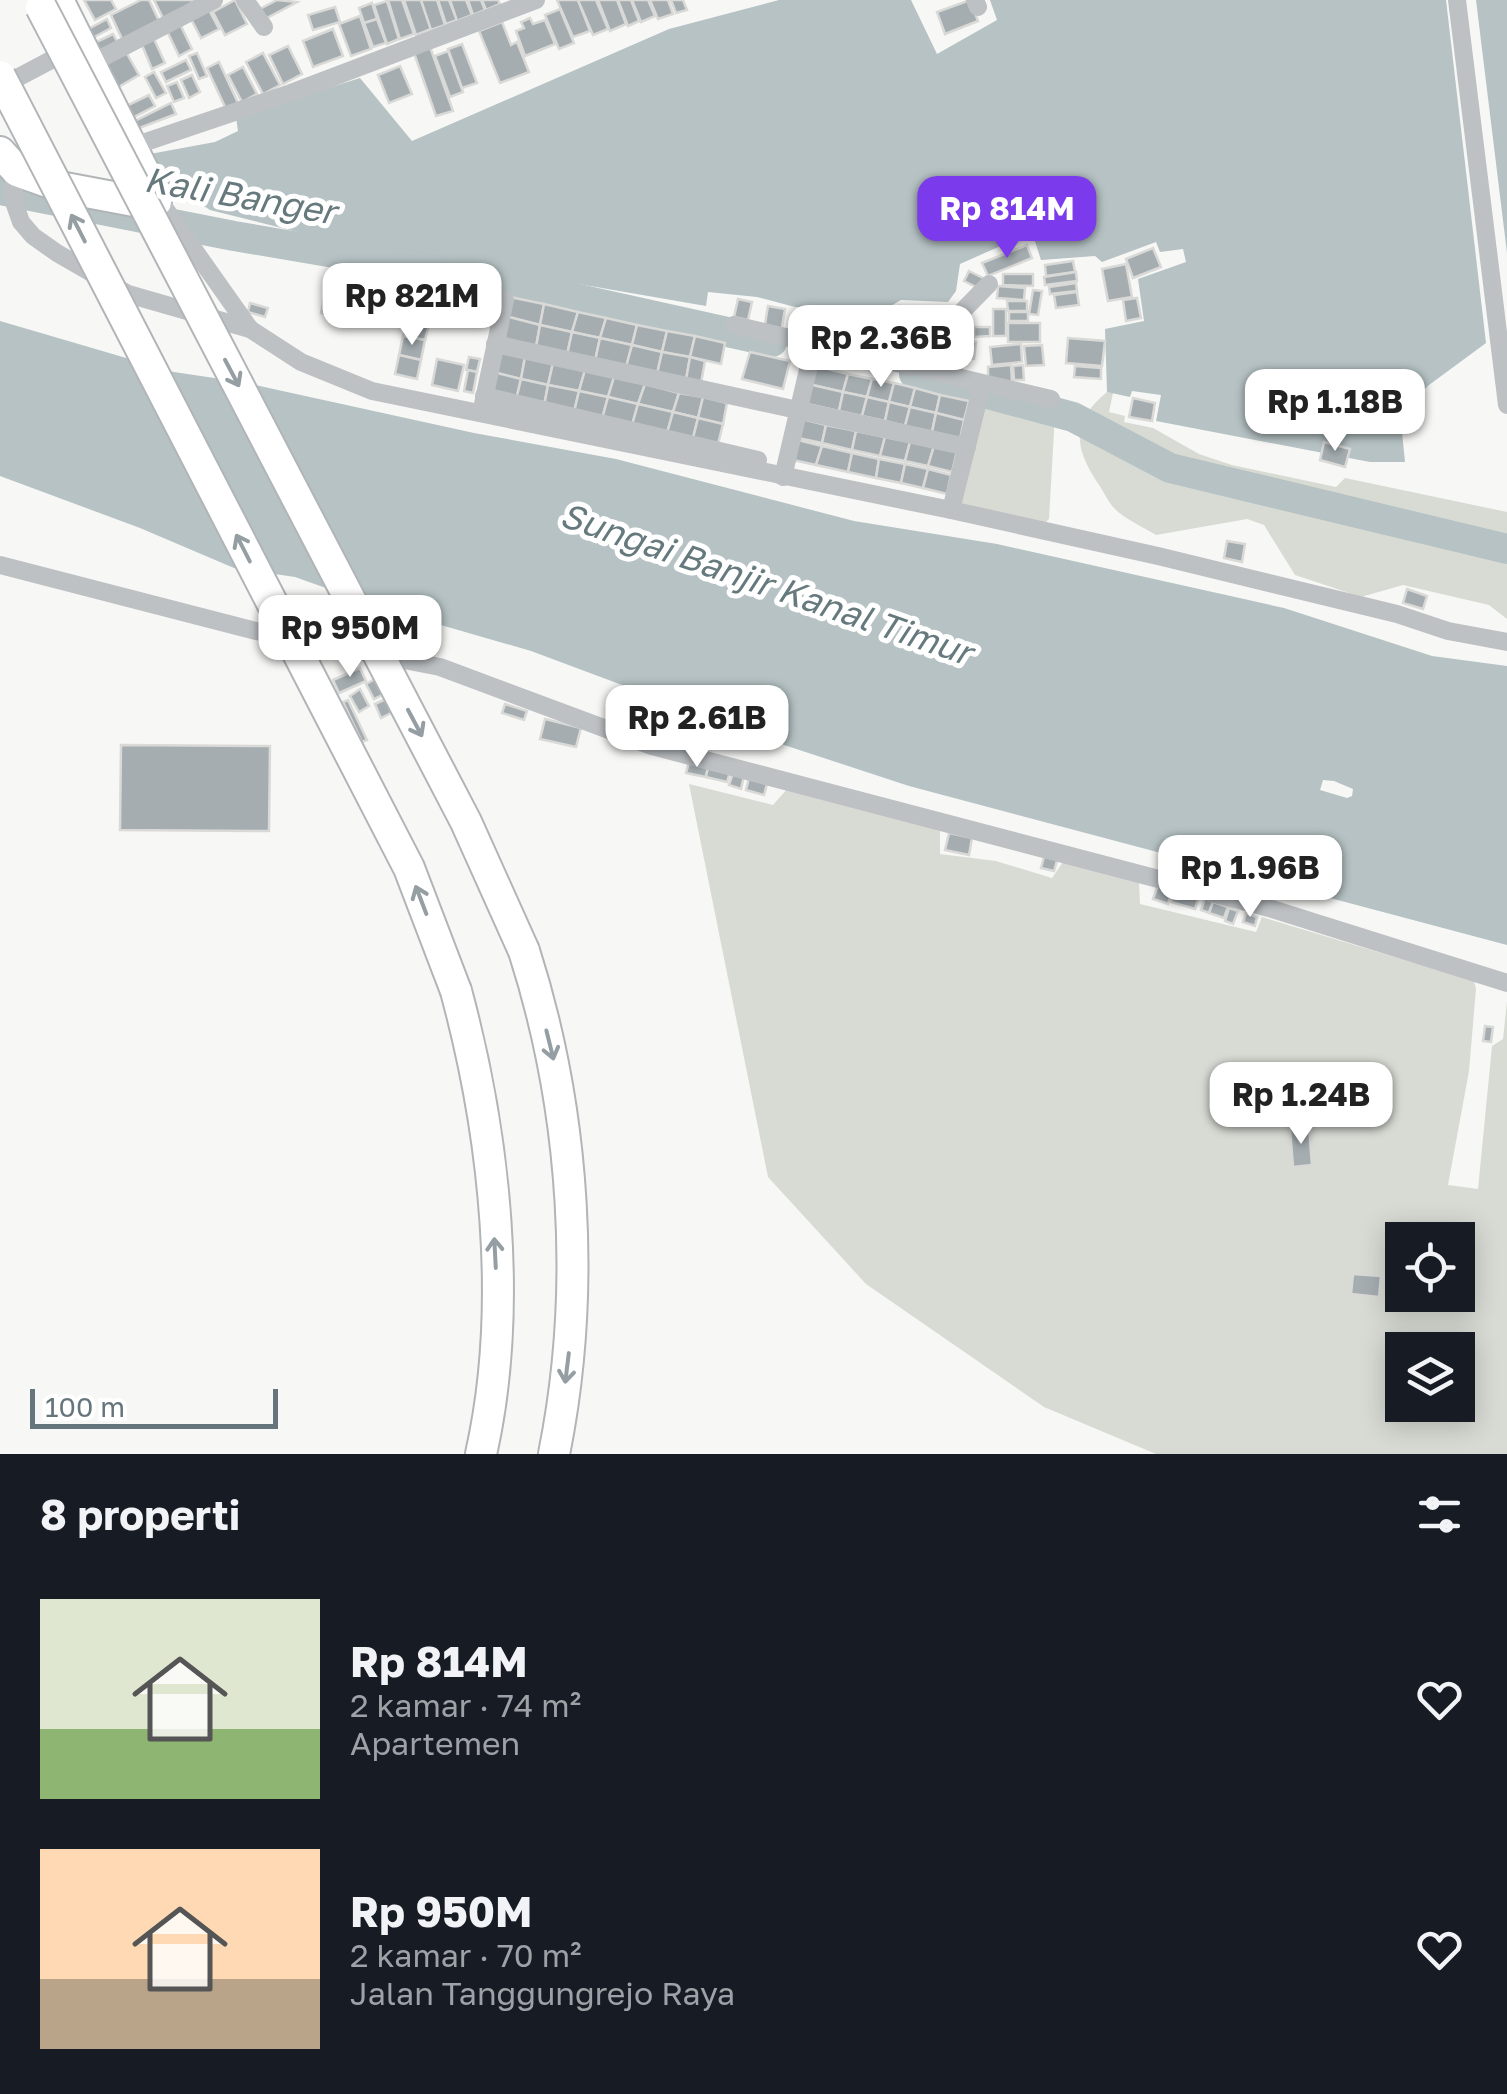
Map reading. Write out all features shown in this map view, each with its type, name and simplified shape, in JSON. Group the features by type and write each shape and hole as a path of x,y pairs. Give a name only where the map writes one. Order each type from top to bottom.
{"highway":[{"path":"10,182 156,202 85,54 46,2"},
{"path":"46,2 466,822 524,951 556,1068 570,1201 570,1338 554,1454"},
{"path":"0,76 408,868 456,991 467,1030 492,1169 496,1283 492,1390 480,1454"}],"street":[{"path":"0,88 214,0"},
{"path":"245,0 264,28"},
{"path":"131,147 536,0"},
{"path":"1457,0 1507,405"},
{"path":"10,182 20,222 33,236 128,294 250,329"},
{"path":"156,196 250,329 288,356 372,391 483,406 953,505 1397,614 1448,631 1507,642"},
{"path":"922,370 939,336 989,284"},
{"path":"483,406 505,300"},
{"path":"734,325 1051,398"},
{"path":"495,344 967,447"},
{"path":"784,471 814,344"},
{"path":"953,505 982,385"},
{"path":"0,565 256,632 440,667 652,746 1269,908 1507,983"}],"shaded area":[{"path":"1107,392 1113,393 1109,412 1125,416 1124,422 1153,428 1199,454 1232,465 1336,487 1345,478 1507,512 1507,619 1489,605 1403,585 1361,597 1295,575 1264,525 1247,519 1156,535 1134,523 1110,503 1089,469 1080,445 1087,413"},
{"path":"987,398 1055,414 1049,519 1044,524 961,506"},
{"path":"689,784 773,805 788,788 940,830 940,854 996,861 1052,878 1063,862 1139,881 1140,904 1256,932 1262,917 1474,981 1469,1071 1448,1185 1478,1189 1492,1046 1503,1039 1507,1001 1507,1454 1156,1454 1044,1407 866,1284 768,1177"}],"water":[{"path":"779,0 911,0 937,54 997,20 990,0 1446,0 1486,343 1429,385 1400,413 1405,462 1370,462 1156,421 1161,395 1132,391 1130,397 1107,392 1105,329 1144,321 1138,279 1186,262 1183,249 1160,252 1156,242 1102,262 1095,256 1041,260 1032,232 960,264 956,291 948,302 901,300 889,307 795,307 757,297 708,292 706,306 341,243 210,210 174,194 159,175 150,154 215,142 238,131 236,117 360,78 412,141 669,29"},
{"path":"1476,0 1507,0 1507,253"},
{"name":"Sungai Banjir Kanal Timur","path":"0,321 174,372 241,382 474,433 616,459 854,521 997,544 1284,608 1432,656 1507,666 1507,945 909,786 775,742 531,651 382,608 295,577 234,568 0,476","holes":["1323,780 1353,789 1352,796 1320,790"]}],"building":[{"path":"84,0 111,0 116,9 95,20"},
{"path":"149,0 160,23 123,41 111,15"},
{"path":"154,0 196,0 164,20"},
{"path":"235,0 247,24 225,35 213,12"},
{"path":"277,0 297,2 263,20 258,10"},
{"path":"388,0 402,0 414,34 400,39"},
{"path":"404,0 421,0 431,29 416,35"},
{"path":"421,0 437,0 445,25 431,30"},
{"path":"438,0 449,0 457,20 446,24"},
{"path":"450,0 466,0 472,15 457,21"},
{"path":"468,0 481,0 485,10 473,15"},
{"path":"482,0 498,0 500,4 486,10"},
{"path":"557,0 578,0 590,31 573,37"},
{"path":"578,0 596,0 608,29 593,35"},
{"path":"598,0 617,0 626,24 610,31"},
{"path":"618,0 631,0 639,21 628,26"},
{"path":"632,0 648,0 655,16 641,22"},
{"path":"650,0 668,0 673,14 658,19"},
{"path":"671,0 683,0 687,10 676,13"},
{"path":"970,0 978,21 945,34 937,12"},
{"path":"387,1 399,39 387,44 374,5"},
{"path":"372,3 377,19 364,23 359,8"},
{"path":"335,7 340,22 313,30 308,15"},
{"path":"560,9 574,43 559,49 545,15"},
{"path":"209,10 219,29 201,38 191,19"},
{"path":"360,16 371,49 351,56 339,24"},
{"path":"530,18 533,24 545,20 555,44 525,56 516,31 524,28 521,22"},
{"path":"107,19 111,28 85,42 81,33"},
{"path":"377,19 386,43 373,47 364,23"},
{"path":"502,22 511,45 517,42 529,72 500,83 479,31"},
{"path":"180,24 192,49 179,56 167,31"},
{"path":"333,29 343,56 313,67 303,41"},
{"path":"113,34 119,45 92,58 86,47"},
{"path":"154,39 165,63 152,69 142,45"},
{"path":"462,44 477,83 462,88 448,49"},
{"path":"288,46 302,74 283,84 269,55"},
{"path":"430,47 453,111 436,116 414,53"},
{"path":"448,51 463,92 450,97 435,56"},
{"path":"126,52 139,75 110,92 97,69"},
{"path":"197,53 207,76 199,79 189,56"},
{"path":"263,53 280,85 263,94 246,62"},
{"path":"186,60 191,70 166,82 161,72"},
{"path":"219,62 238,103 226,109 207,68"},
{"path":"400,66 412,94 389,103 378,75"},
{"path":"243,67 257,94 242,102 228,75"},
{"path":"154,72 166,93 156,98 145,77"},
{"path":"192,75 200,92 189,98 181,80"},
{"path":"177,82 184,98 174,102 167,86"},
{"path":"149,95 155,106 128,120 122,108"},
{"path":"171,103 176,114 129,132 129,124"},
{"path":"1027,245 1032,258 988,276 982,263"},
{"path":"1153,248 1161,267 1133,278 1126,259"},
{"path":"1073,261 1075,272 1046,276 1045,265"},
{"path":"1126,264 1132,297 1108,301 1102,269"},
{"path":"969,271 991,282 986,292 964,281"},
{"path":"1076,272 1077,281 1045,285 1044,277"},
{"path":"1003,274 1033,274 1033,286 1003,285"},
{"path":"1076,283 1077,291 1050,294 1049,287"},
{"path":"998,286 1025,288 1024,300 997,298"},
{"path":"1033,290 1042,291 1038,315 1029,314"},
{"path":"1077,292 1079,305 1056,308 1054,295"},
{"path":"325,294 357,301 353,320 321,313"},
{"path":"510,297 544,304 540,325 505,316"},
{"path":"1137,298 1141,318 1126,321 1123,300"},
{"path":"738,299 752,302 748,320 734,317"},
{"path":"1007,301 1027,301 1027,311 1008,311"},
{"path":"250,303 268,308 265,317 248,312"},
{"path":"544,304 578,312 572,332 540,325"},
{"path":"768,306 785,309 781,333 764,330"},
{"path":"900,306 937,312 933,336 896,330"},
{"path":"993,309 1006,309 1006,336 993,336"},
{"path":"578,312 606,318 600,338 572,332"},
{"path":"1009,312 1028,312 1028,321 1009,321"},
{"path":"838,313 852,315 846,349 832,346"},
{"path":"408,316 430,321 425,340 403,336"},
{"path":"505,316 540,325 536,347 501,340"},
{"path":"802,316 817,318 813,342 798,340"},
{"path":"606,318 637,325 632,345 600,338"},
{"path":"853,323 872,326 867,354 848,351"},
{"path":"1008,323 1040,323 1040,342 1008,342"},
{"path":"540,325 572,332 567,355 536,347"},
{"path":"637,325 667,331 662,352 632,345"},
{"path":"872,326 890,329 885,357 867,354"},
{"path":"974,327 990,327 990,336 974,337"},
{"path":"667,331 695,336 690,357 662,352"},
{"path":"894,331 922,336 919,353 891,348"},
{"path":"572,332 600,338 595,361 567,355"},
{"path":"403,336 425,340 421,360 399,355"},
{"path":"695,336 725,343 721,364 690,357"},
{"path":"600,338 632,345 626,367 595,361"},
{"path":"1068,338 1105,341 1102,366 1066,363"},
{"path":"948,339 976,342 974,359 946,356"},
{"path":"1021,344 1022,362 992,365 990,347"},
{"path":"632,345 662,352 657,374 626,367"},
{"path":"1042,345 1044,365 1026,366 1024,346"},
{"path":"498,351 525,357 521,379 493,372"},
{"path":"662,352 690,357 686,380 657,374"},
{"path":"750,352 790,361 783,389 742,379"},
{"path":"399,355 421,360 417,379 395,374"},
{"path":"469,357 480,359 477,372 466,370"},
{"path":"525,357 553,363 548,385 521,379"},
{"path":"690,357 705,361 701,383 686,380"},
{"path":"437,359 464,365 458,391 432,385"},
{"path":"553,363 585,370 579,391 548,385"},
{"path":"812,365 848,374 843,392 808,384"},
{"path":"1011,365 1012,381 988,383 988,367"},
{"path":"1023,365 1024,380 1014,380 1013,366"},
{"path":"1075,366 1101,368 1101,379 1074,377"},
{"path":"468,370 477,372 473,393 464,391"},
{"path":"585,370 614,377 608,397 579,391"},
{"path":"493,372 521,379 516,400 489,392"},
{"path":"848,374 872,379 867,397 843,392"},
{"path":"614,377 645,384 638,404 608,397"},
{"path":"521,379 548,385 544,406 516,400"},
{"path":"872,379 894,383 889,402 867,397"},
{"path":"894,383 915,388 910,407 889,402"},
{"path":"645,384 679,393 673,412 638,404"},
{"path":"808,384 843,392 839,411 803,403"},
{"path":"548,385 579,391 574,412 544,406"},
{"path":"915,388 940,395 936,413 910,407"},
{"path":"1319,389 1334,391 1332,409 1317,407"},
{"path":"579,391 608,397 602,419 574,412"},
{"path":"843,392 867,397 862,416 839,411"},
{"path":"679,393 703,397 698,418 673,412"},
{"path":"940,395 969,401 964,420 936,413"},
{"path":"608,397 638,404 632,425 602,419"},
{"path":"703,397 727,403 723,424 698,418"},
{"path":"867,397 889,402 885,421 862,416"},
{"path":"1133,398 1155,403 1152,421 1129,417"},
{"path":"889,402 910,407 905,426 885,421"},
{"path":"638,404 673,412 667,433 632,425"},
{"path":"910,407 936,413 932,432 905,426"},
{"path":"673,412 698,418 693,438 667,433"},
{"path":"936,413 964,420 960,439 932,432"},
{"path":"698,418 723,424 718,444 693,438"},
{"path":"802,419 826,425 822,443 798,438"},
{"path":"826,425 856,431 852,450 822,443"},
{"path":"856,431 885,437 880,456 852,450"},
{"path":"885,437 910,442 905,461 880,456"},
{"path":"798,440 822,446 816,465 793,460"},
{"path":"910,442 934,446 928,466 905,461"},
{"path":"1324,442 1350,449 1345,467 1320,460"},
{"path":"822,446 852,453 848,472 816,465"},
{"path":"934,446 957,451 952,472 928,466"},
{"path":"852,453 879,459 876,478 848,472"},
{"path":"879,459 905,464 901,483 876,478"},
{"path":"905,464 928,469 923,488 901,483"},
{"path":"928,469 951,475 947,494 923,488"},
{"path":"1227,541 1245,544 1242,562 1224,558"},
{"path":"1407,589 1427,596 1423,609 1403,603"},
{"path":"360,668 366,681 339,693 333,680"},
{"path":"377,678 384,694 374,699 366,684"},
{"path":"360,689 369,706 359,712 350,696"},
{"path":"386,699 391,713 381,718 375,704"},
{"path":"348,700 367,740 362,742 343,702"},
{"path":"505,704 527,711 524,720 502,713"},
{"path":"545,719 581,728 576,747 540,739"},
{"path":"121,745 270,746 269,831 120,830"},
{"path":"689,762 708,767 706,777 686,773"},
{"path":"708,767 730,772 727,782 706,777"},
{"path":"733,773 744,776 741,789 729,785"},
{"path":"749,778 767,784 764,795 746,790"},
{"path":"949,833 972,838 969,855 945,850"},
{"path":"1045,853 1058,857 1054,871 1041,868"},
{"path":"1158,885 1172,890 1168,904 1153,899"},
{"path":"1173,893 1198,899 1195,909 1171,902"},
{"path":"1205,899 1213,902 1209,913 1201,910"},
{"path":"1213,902 1228,907 1224,918 1209,913"},
{"path":"1229,908 1238,911 1233,924 1225,921"},
{"path":"1246,913 1257,917 1255,926 1243,922"},
{"path":"1485,1026 1493,1027 1491,1042 1483,1041"},
{"path":"1309,1127 1312,1165 1293,1167 1290,1129"},
{"path":"1353,1274 1381,1276 1379,1297 1351,1294"}],"waterway":[{"name":"Kali Banger","path":"0,190 234,236 493,280 772,342"},
{"name":"Kali Banger","path":"914,374 1073,417 1170,468 1507,549"}]}
